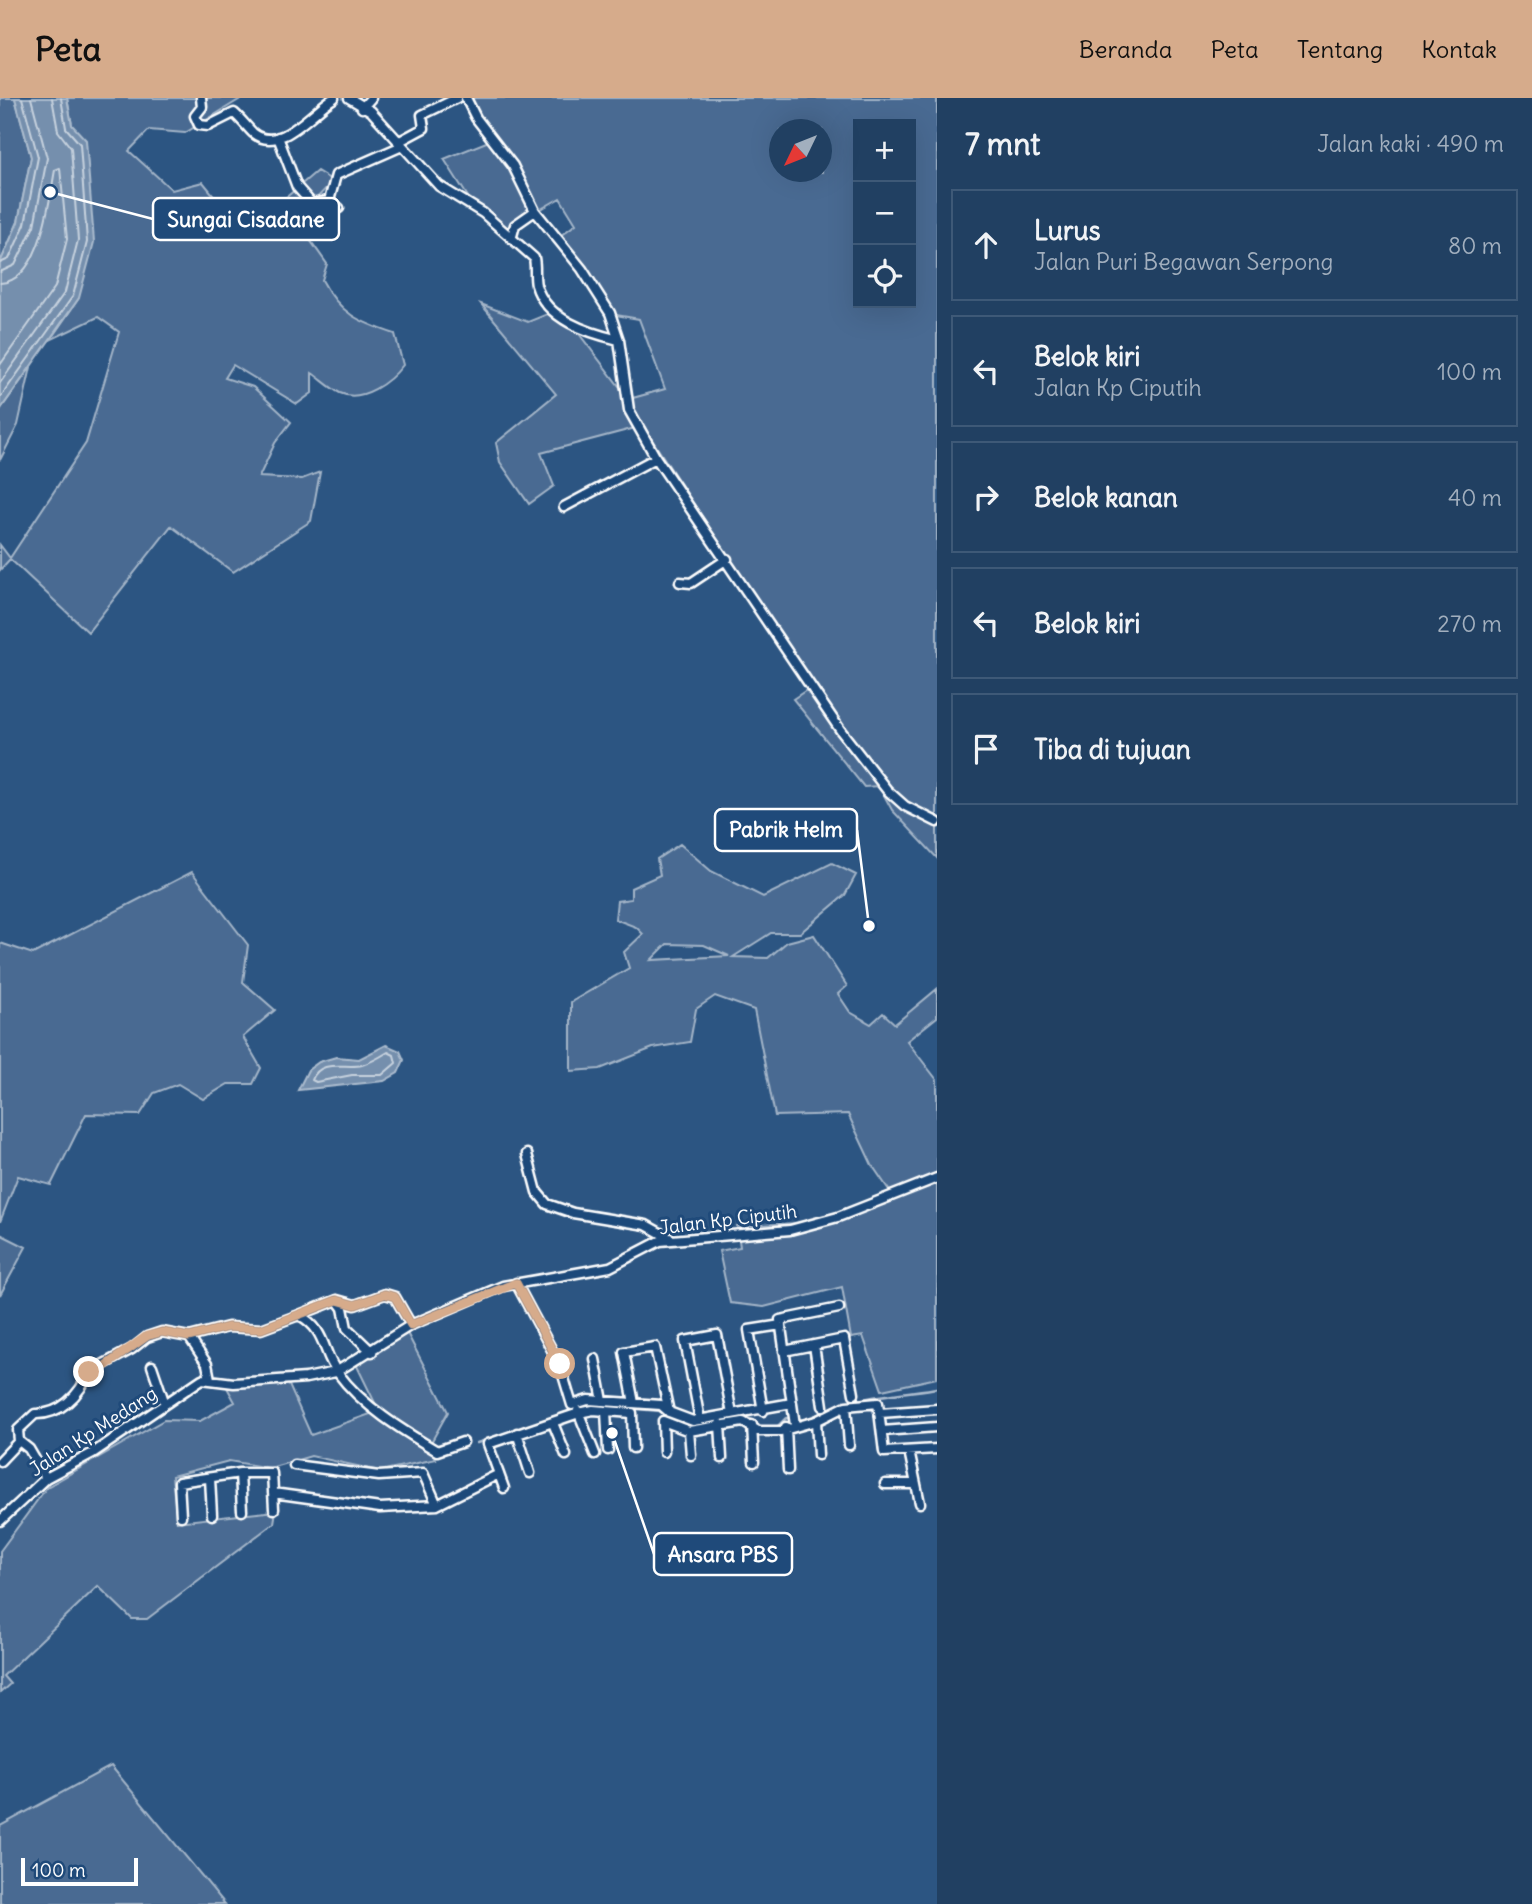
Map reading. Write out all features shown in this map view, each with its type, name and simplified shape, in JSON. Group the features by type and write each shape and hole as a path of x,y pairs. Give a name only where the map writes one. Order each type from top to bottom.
{"street":[{"path":"201,98 202,107 195,116 199,125 208,126 233,113 255,134 278,137 288,136 319,107 334,98"},
{"path":"349,98 371,111 439,186 512,236 534,258 536,285 550,307 581,330 619,340"},
{"path":"362,108 371,98"},
{"path":"329,201 336,175 400,144 424,128 422,115 457,98"},
{"path":"466,98 476,118 513,166 535,211 582,268 610,313 619,340 629,410 656,458 727,559 794,664 880,780 905,806 937,822"},
{"path":"278,137 297,187 312,204 329,201 339,208"},
{"path":"512,236 514,225 535,211"},
{"path":"564,507 656,458"},
{"path":"680,582 691,583 727,559"},
{"path":"527,1154 537,1192 547,1204 573,1213 646,1226 671,1239"},
{"name":"Jalan Kp Ciputih","path":"210,1379 234,1383 306,1378 336,1372 372,1352 411,1325 516,1283 610,1267 660,1241 790,1230 838,1217 937,1178"},
{"path":"516,1283 560,1364 572,1405 579,1413 595,1454"},
{"path":"46,1478 29,1449 19,1441 18,1430 35,1414 50,1415 59,1410 84,1384 89,1372 114,1360 147,1336 162,1332 189,1337 228,1327 261,1329 337,1300 355,1305 385,1294 395,1297 411,1325"},
{"path":"337,1300 343,1308 347,1328 372,1352"},
{"path":"788,1470 792,1403 780,1320 839,1308"},
{"path":"299,1315 324,1339 336,1372 401,1429 437,1451 463,1442"},
{"path":"763,1410 749,1330 781,1325"},
{"path":"700,1420 685,1341 717,1335 732,1414"},
{"path":"189,1337 207,1364 210,1379"},
{"path":"784,1351 844,1339 854,1394"},
{"path":"814,1345 823,1406"},
{"path":"634,1403 624,1352 655,1347 669,1412"},
{"path":"595,1359 603,1401"},
{"path":"152,1366 164,1404"},
{"name":"Jalan Kp Medang","path":"0,1521 46,1478 93,1453 197,1381 210,1379"},
{"path":"572,1405 588,1400 661,1405 669,1412 693,1421 792,1403"},
{"path":"664,1452 663,1421 689,1431 720,1424 752,1425 758,1431 781,1431 792,1422 816,1421 846,1406 878,1403 884,1452 937,1449"},
{"path":"846,1406 849,1445"},
{"path":"880,1413 937,1409"},
{"path":"606,1411 608,1450"},
{"path":"504,1488 488,1444 579,1413 632,1413 633,1448"},
{"path":"816,1421 818,1455"},
{"path":"553,1423 566,1455"},
{"path":"720,1424 722,1458"},
{"path":"752,1425 754,1462"},
{"path":"882,1431 937,1427"},
{"path":"689,1431 691,1455"},
{"path":"517,1433 530,1473"},
{"path":"0,1461 19,1441"},
{"path":"909,1451 920,1503"},
{"path":"294,1465 379,1476 423,1473 437,1505"},
{"path":"181,1516 179,1482 240,1474 272,1473 274,1509"},
{"path":"240,1474 242,1511"},
{"path":"273,1493 380,1508 437,1505 499,1474"},
{"path":"210,1478 212,1515"},
{"path":"885,1484 916,1484"}],"shaded area":[{"path":"0,98 15,98 31,157 18,222 0,263"},
{"path":"67,98 242,98 185,133 149,130 129,151 172,190 203,182 241,229 269,212 317,171 333,181 296,220 327,264 322,280 329,292 344,309 361,321 395,334 403,365 383,384 357,395 340,393 312,373 312,393 297,404 233,365 225,378 253,387 291,422 275,443 259,477 302,479 320,472 311,521 233,572 171,526 88,632 10,559 0,570 0,545 10,558 86,443 119,332 98,317 50,340 79,298 72,125"},
{"path":"470,98 937,98 937,858 892,810 879,786 864,787 793,699 808,689 775,629 643,426 541,453 554,486 529,504 500,462 496,443 556,394 481,304 528,322 560,309 629,399 665,389 639,319 616,315 560,236 576,224 560,198 500,233 470,200 444,159 494,139"},
{"path":"31,367 18,425 0,460 0,410"},
{"path":"680,844 711,871 763,897 832,863 856,875 845,895 800,933 771,933 733,957 768,958 787,942 814,935 847,986 838,994 850,1012 871,1024 883,1013 895,1024 937,989 937,1017 907,1041 937,1080 937,1378 882,1390 863,1336 851,1338 842,1287 764,1307 730,1303 719,1251 740,1247 737,1226 822,1222 891,1193 872,1165 848,1114 775,1116 754,1010 715,996 696,1009 690,1042 653,1048 600,1069 571,1071 571,1002 629,968 624,952 643,934 636,927 615,919 617,901 631,899 631,888 660,875 657,859","holes":["667,944 704,945 729,956 651,960"]},
{"path":"192,872 248,945 243,982 275,1010 243,1037 261,1068 253,1084 228,1084 203,1099 178,1084 154,1093 140,1115 86,1114 51,1185 18,1176 0,1222 0,943 33,954"},
{"path":"0,1234 26,1247 0,1295"},
{"path":"407,1333 448,1412 429,1446 436,1459 380,1471 311,1456 270,1468 229,1461 172,1476 177,1522 276,1511 274,1523 147,1619 132,1619 98,1586 3,1676 10,1684 0,1693 0,1551 47,1487 164,1420 200,1421 235,1402 224,1382 285,1376 311,1435 379,1411 354,1360"},
{"path":"111,1766 225,1904 0,1904 0,1826"}],"water":[{"path":"15,98 67,98 72,125 86,140 94,242 79,298 0,410 0,263 18,222 31,157"},
{"path":"386,1045 400,1051 404,1060 398,1073 384,1081 298,1090 308,1070 319,1062 336,1057 359,1059"}],"waterway":[{"path":"832,1409 850,1402 937,1388"},
{"path":"477,1443 590,1405 660,1411 691,1426 708,1422"},
{"path":"718,1420 747,1418 761,1427 777,1427 786,1418 806,1420 825,1411 827,1413"}],"place":[{"name":"Sungai Cisadane","path":"50,192"},
{"name":"Pabrik Helm","path":"869,926"},
{"name":"Ansara PBS","path":"612,1433"}],"route":[{"path":"89,1372 105,1366 147,1336 162,1332 189,1337 228,1327 261,1329 289,1316 318,1310 325,1303 337,1300 355,1305 385,1294 395,1297 411,1325 516,1283 560,1364"}]}
